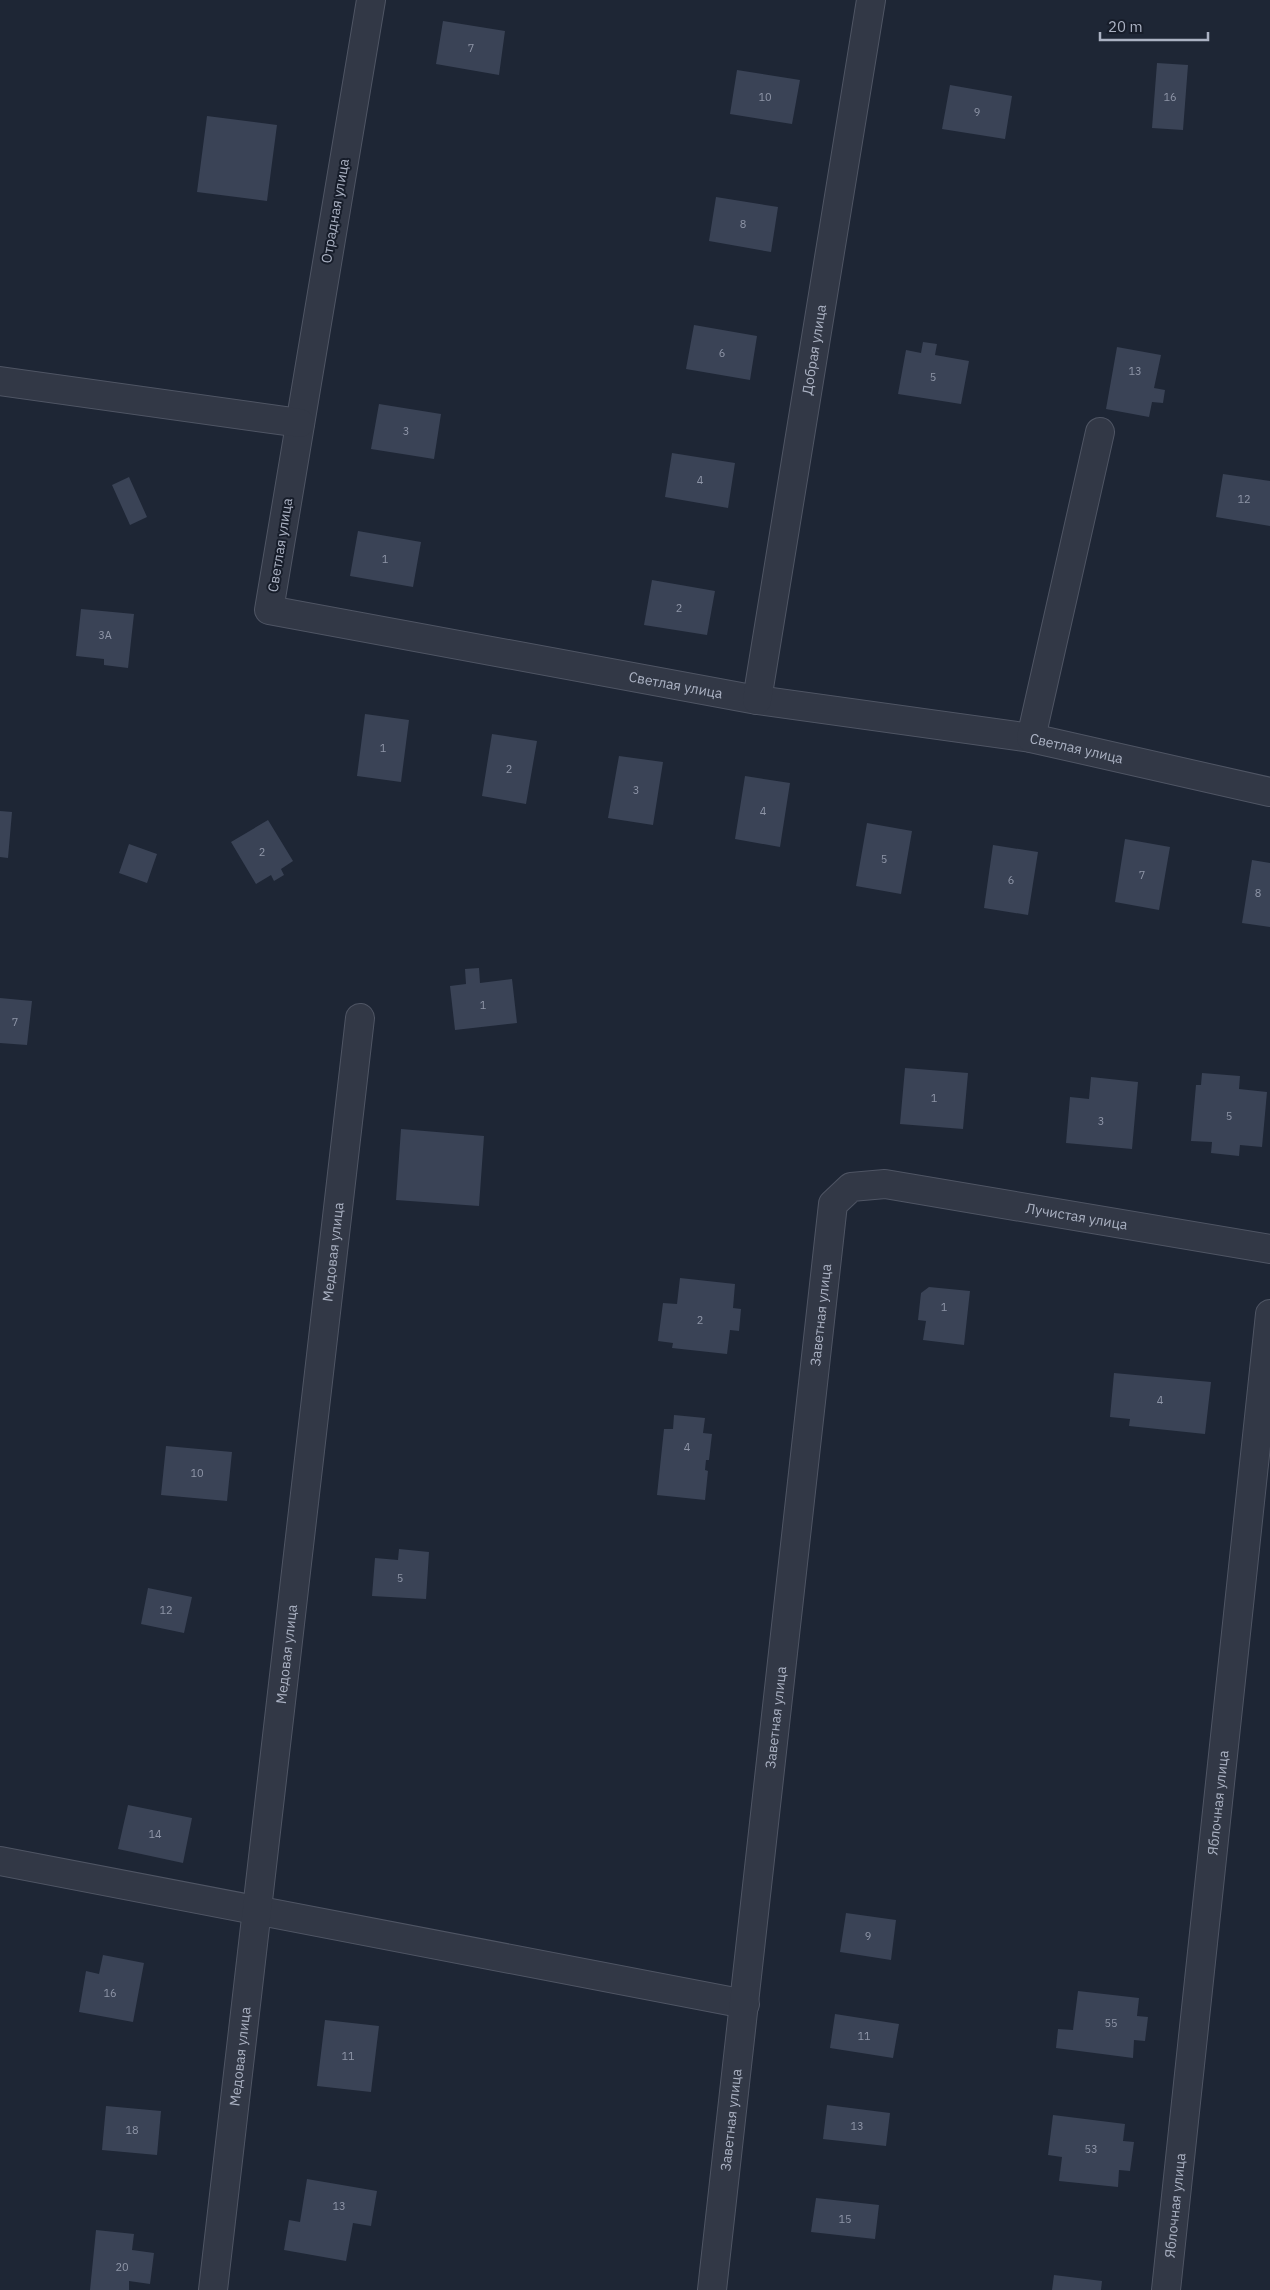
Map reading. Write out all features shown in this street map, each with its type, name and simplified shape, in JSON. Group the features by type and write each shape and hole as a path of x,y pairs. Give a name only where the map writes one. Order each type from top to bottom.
{"street":[{"name":"Отрадная улица","path":"300,423 371,0"},
{"name":"Добрая улица","path":"757,700 871,0"},
{"path":"0,381 300,423"},
{"name":"Светлая улица","path":"300,423 269,610 757,700 1031,738 1270,792"},
{"path":"1031,738 1100,432"},
{"name":"Медовая улица","path":"213,2290 360,1018"},
{"name":"Лучистая улица","path":"884,1184 1270,1249"},
{"name":"Заветная улица","path":"712,2290 833,1204 851,1187 884,1184"},
{"name":"Яблочная улица","path":"1166,2290 1270,1314"},
{"path":"0,1861 745,2004"}],"building":[{"path":"443,21 505,31 499,75 436,64"},
{"path":"1157,63 1188,65 1183,130 1152,128"},
{"path":"737,70 800,80 792,124 730,114"},
{"path":"950,85 1012,96 1005,139 942,129"},
{"path":"207,116 277,125 267,201 197,192"},
{"path":"716,197 778,207 771,252 709,241"},
{"path":"694,325 757,336 750,380 686,369"},
{"path":"923,342 937,344 935,355 969,361 961,404 898,394 906,350 921,353"},
{"path":"1117,347 1161,355 1154,388 1165,390 1163,403 1152,402 1149,417 1106,409"},
{"path":"379,404 441,414 434,459 371,449"},
{"path":"672,453 735,463 728,508 665,497"},
{"path":"1223,474 1270,481 1270,526 1216,517"},
{"path":"129,477 147,517 130,525 112,485"},
{"path":"358,531 421,542 413,587 350,576"},
{"path":"652,580 715,591 707,635 644,625"},
{"path":"81,609 134,614 128,668 104,665 104,659 76,656"},
{"path":"365,714 409,720 401,782 357,776"},
{"path":"492,734 537,741 526,804 482,796"},
{"path":"619,756 663,762 653,825 608,818"},
{"path":"745,776 790,783 780,847 735,839"},
{"path":"0,811 12,812 8,858 0,857"},
{"path":"268,820 293,861 281,869 284,875 274,881 271,875 256,884 231,842"},
{"path":"867,823 912,831 901,894 856,886"},
{"path":"1125,839 1170,847 1159,910 1115,902"},
{"path":"129,844 157,854 147,883 119,873"},
{"path":"993,845 1038,852 1028,915 984,908"},
{"path":"1252,860 1270,863 1270,927 1242,923"},
{"path":"479,968 480,983 512,979 517,1023 455,1030 450,986 466,984 465,969"},
{"path":"0,998 32,1001 27,1045 0,1043"},
{"path":"905,1068 968,1073 963,1129 900,1124"},
{"path":"1202,1073 1240,1076 1239,1089 1267,1092 1262,1147 1240,1145 1239,1156 1211,1153 1212,1142 1191,1141 1196,1085 1201,1085"},
{"path":"1091,1077 1138,1082 1132,1149 1066,1143 1070,1097 1089,1099"},
{"path":"401,1129 484,1136 479,1206 396,1200"},
{"path":"680,1278 735,1284 733,1308 741,1309 739,1331 730,1330 727,1354 672,1348 673,1343 658,1341 663,1303 677,1304"},
{"path":"929,1287 970,1291 964,1345 923,1340 926,1321 918,1320 921,1293"},
{"path":"1114,1373 1211,1382 1205,1434 1129,1426 1130,1419 1110,1417"},
{"path":"674,1415 705,1418 703,1433 712,1434 709,1460 706,1460 705,1470 708,1471 705,1500 657,1495 664,1429 673,1429"},
{"path":"166,1446 232,1452 227,1501 161,1495"},
{"path":"399,1549 429,1552 426,1599 372,1596 375,1558 398,1560"},
{"path":"148,1588 192,1597 184,1633 141,1624"},
{"path":"128,1805 192,1818 183,1863 118,1849"},
{"path":"846,1913 896,1920 891,1960 840,1952"},
{"path":"103,1955 144,1963 133,2022 79,2012 86,1971 99,1974"},
{"path":"1078,1991 1139,1998 1137,2016 1148,2017 1145,2041 1134,2040 1133,2058 1056,2048 1058,2029 1073,2030"},
{"path":"835,2014 899,2024 893,2058 830,2048"},
{"path":"325,2020 379,2026 371,2092 317,2086"},
{"path":"827,2105 890,2113 886,2146 823,2139"},
{"path":"106,2106 161,2111 157,2155 102,2150"},
{"path":"1053,2115 1125,2124 1123,2141 1134,2142 1130,2171 1119,2170 1118,2187 1059,2181 1062,2157 1048,2155"},
{"path":"307,2179 377,2191 371,2226 353,2223 346,2261 284,2250 289,2220 300,2222"},
{"path":"816,2198 879,2205 875,2239 811,2232"},
{"path":"96,2230 134,2234 132,2250 154,2253 150,2284 129,2281 129,2290 90,2290"},
{"path":"1054,2275 1102,2281 1101,2290 1052,2290"}]}
